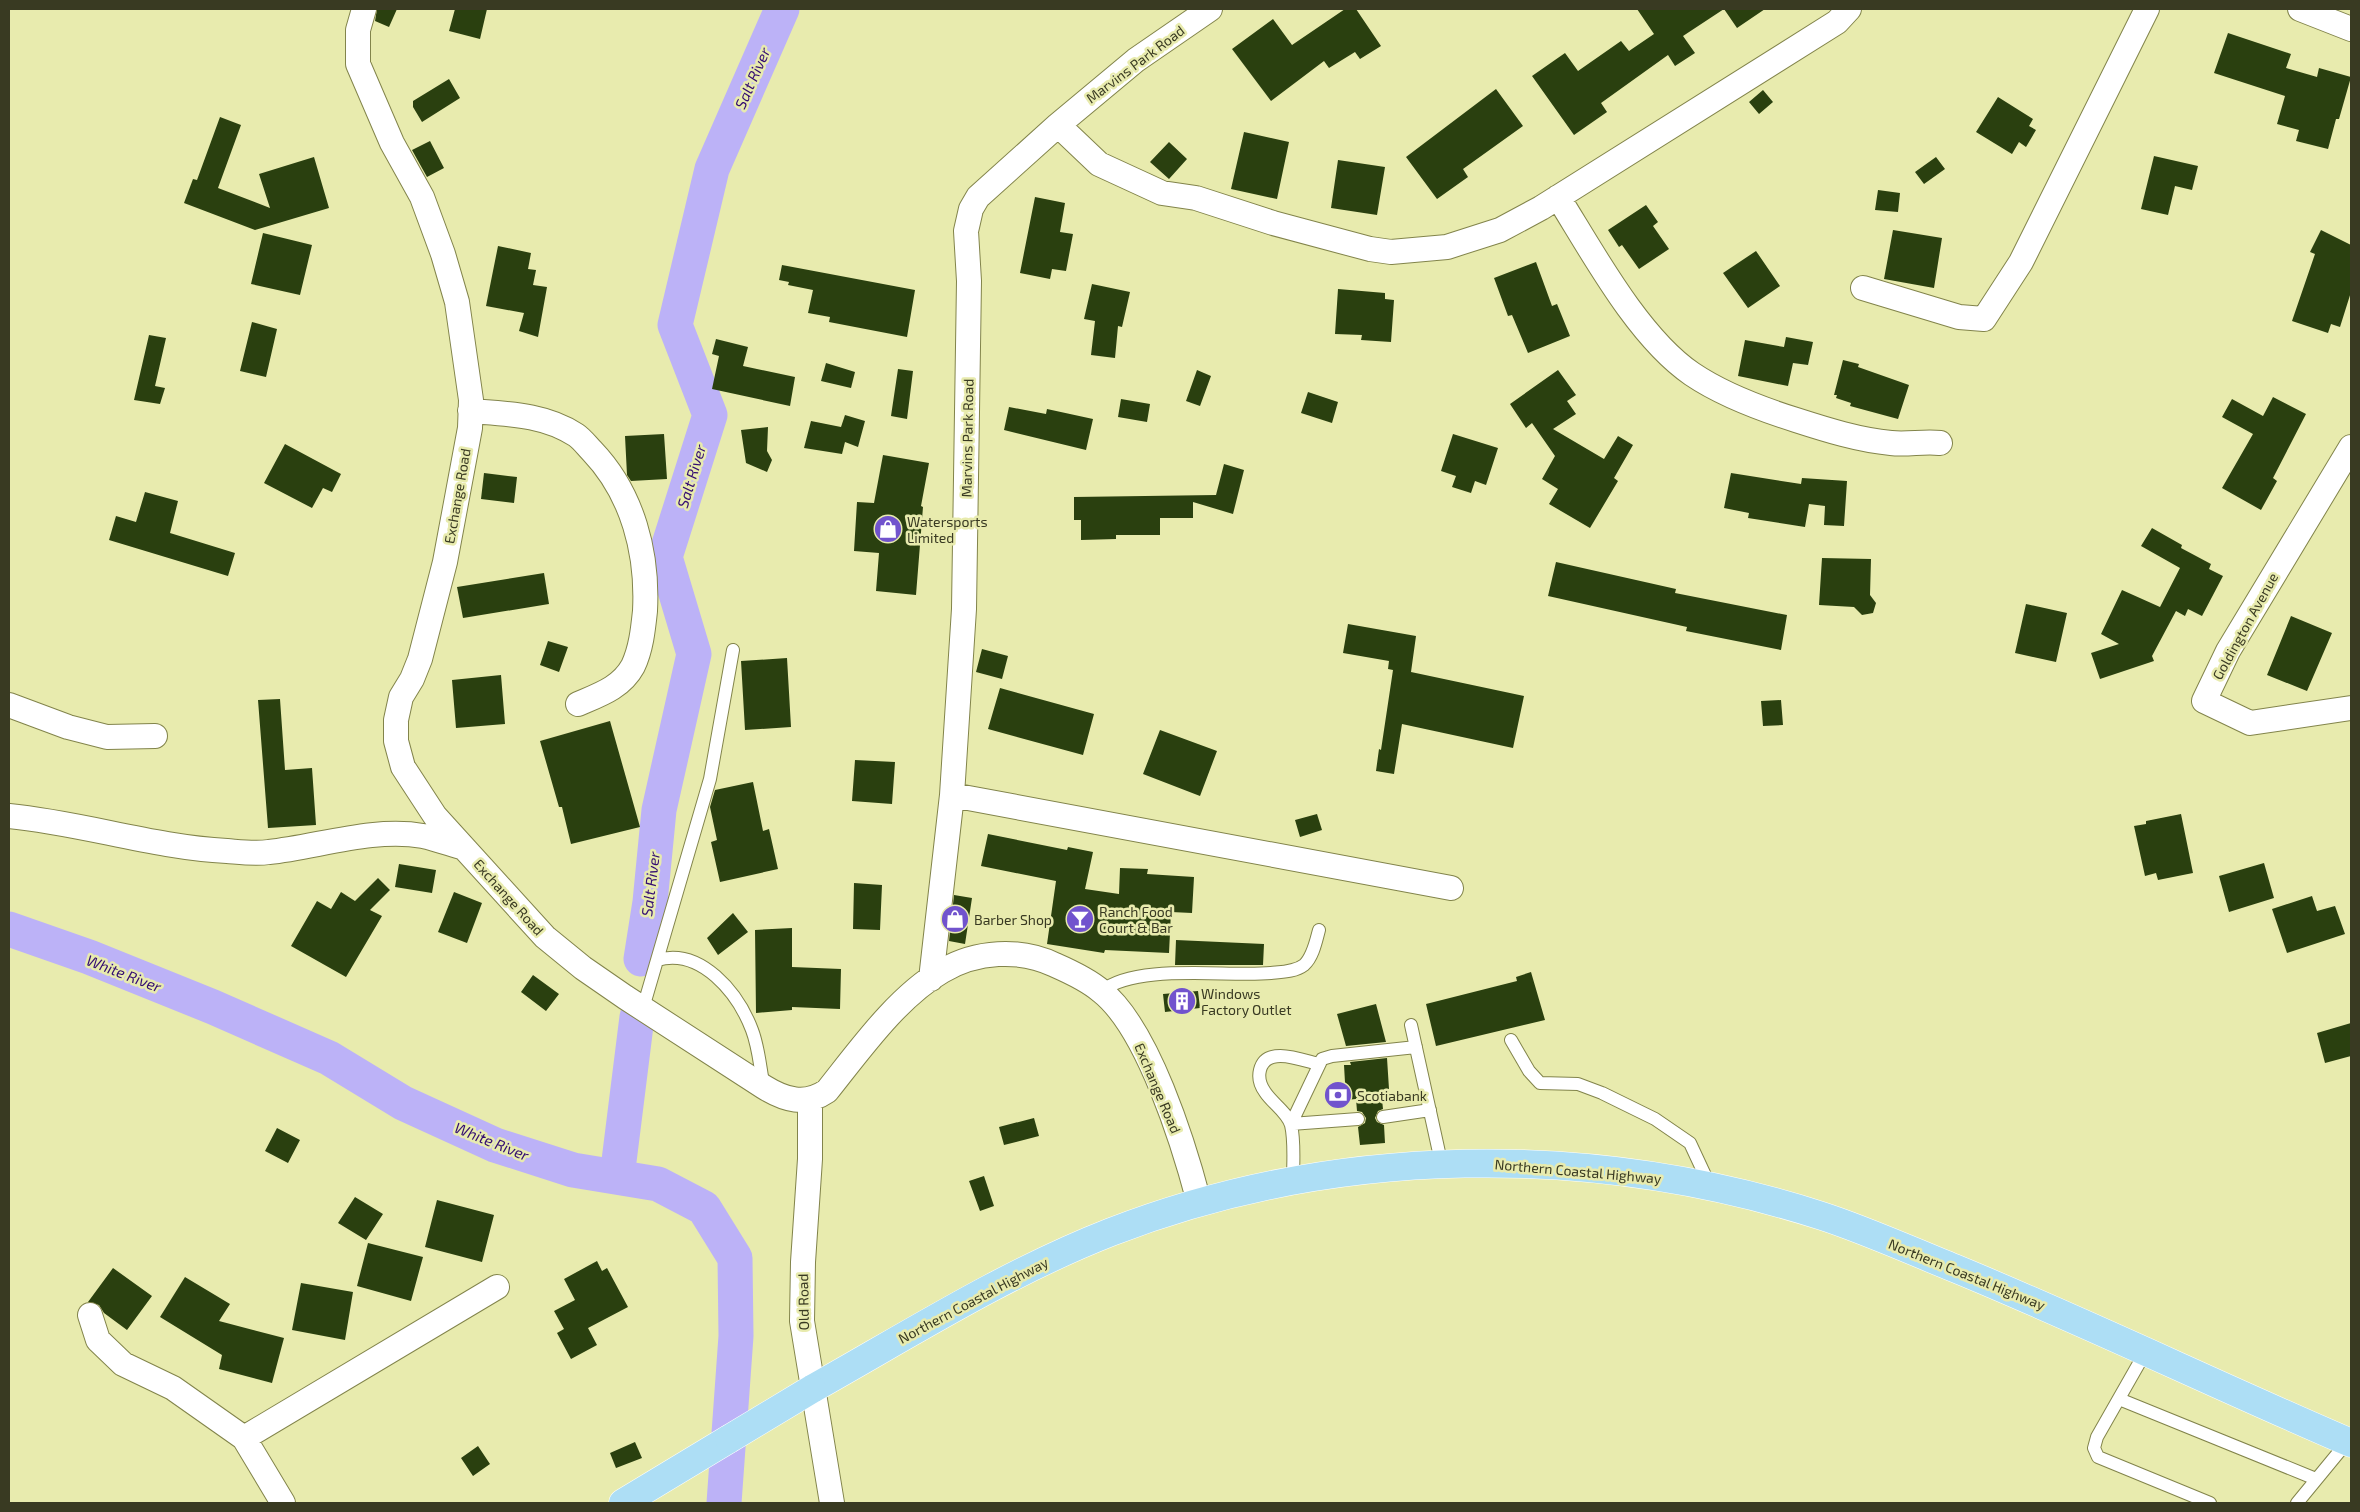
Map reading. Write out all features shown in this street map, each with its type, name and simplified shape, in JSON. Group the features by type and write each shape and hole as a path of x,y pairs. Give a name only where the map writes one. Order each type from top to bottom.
{"main road":[{"name":"Northern Coastal Highway","path":"623,1503 678,1469 980,1294 1045,1261 1111,1232 1199,1202 1293,1180 1390,1168 1442,1166 1543,1166 1652,1176 1710,1186 1822,1216 2015,1293 2349,1442"}],"street":[{"name":"Exchange Road","path":"364,9 358,30 358,64 392,143 422,197 443,254 457,302 471,400 470,428 445,562 420,659 412,679 401,697 396,720 396,742 403,767 435,816 544,937 583,968 764,1087 787,1099 810,1099 827,1091 891,1014 931,980 953,966 993,954 1018,953 1038,957 1102,991 1125,1018 1150,1062 1186,1154 1199,1202"},
{"name":"Marvins Park Road","path":"931,980 952,796 964,608 969,281 966,231 971,209 978,197 1058,125 1136,60 1210,9"},
{"path":"1058,125 1099,164 1162,193 1196,198 1273,223 1370,249 1391,252 1447,247 1500,230 1558,197 1837,22 1849,9"},
{"path":"1863,288 1959,317 1984,319 2022,262 2147,9"},
{"path":"2300,9 2351,29"},
{"path":"1558,197 1622,298 1657,342 1692,374 1732,395 1767,410 1840,433 1893,444 1926,441 1940,443"},
{"path":"470,411 547,419 577,436 606,465 635,521 644,558 646,594 643,634 632,667 614,689 578,704"},
{"name":"Goldington Avenue","path":"2351,447 2228,650 2204,701 2250,723 2351,708"},
{"path":"9,705 68,727 108,737 155,736"},
{"path":"952,796 1450,888"},
{"path":"9,816 46,820 178,846 226,851 268,852 357,837 396,835 422,836 465,849"},
{"name":"Old Road","path":"810,1099 810,1159 803,1262 802,1322 832,1503"},
{"path":"244,1438 497,1286"},
{"path":"90,1314 98,1340 123,1364 173,1388 244,1438 283,1503"}],"lane":[{"path":"643,1008 710,779 733,650"},
{"path":"1102,991 1116,982 1137,976 1262,974 1297,968 1308,959 1319,930"},
{"path":"657,960 682,957 698,964 713,974 730,991 753,1032 764,1087"},
{"path":"1411,1025 1442,1166"},
{"path":"1511,1040 1529,1071 1540,1083 1578,1084 1602,1093 1655,1119 1690,1143 1710,1186"},
{"path":"1293,1180 1290,1124 1322,1059 1332,1056 1416,1047"},
{"path":"1290,1124 1264,1091 1259,1081 1260,1068 1266,1060 1273,1056 1283,1056 1318,1064"},
{"path":"1383,1116 1430,1110"},
{"path":"1290,1124 1358,1119"},
{"path":"2146,1350 2097,1438 2094,1448 2098,1457 2210,1503"},
{"path":"2119,1399 2316,1480"},
{"path":"2297,1503 2349,1442"}],"building":[{"path":"377,9 397,9 389,27 375,21"},
{"path":"455,9 487,9 480,39 449,31"},
{"path":"1345,9 1356,9 1381,46 1360,59 1355,52 1329,68 1324,61 1271,101 1232,49 1273,19 1292,45"},
{"path":"1637,9 1724,9 1683,36 1695,53 1675,66 1668,55 1601,103 1607,112 1574,135 1532,76 1565,53 1578,71 1621,41 1629,51 1654,34"},
{"path":"1724,9 1765,9 1737,28"},
{"path":"2228,33 2291,54 2286,68 2317,77 2319,68 2351,77 2339,119 2336,119 2328,149 2296,141 2299,130 2277,124 2285,96 2214,73"},
{"path":"449,79 460,98 422,122 413,107 413,101"},
{"path":"1496,89 1523,126 1463,169 1468,177 1437,199 1406,157"},
{"path":"1763,90 1773,102 1759,114 1749,102"},
{"path":"1998,97 2033,119 2029,126 2036,130 2026,147 2019,142 2012,154 1976,132"},
{"path":"220,117 241,125 218,188 270,208 259,174 314,157 329,208 255,230 184,203 193,179 197,180"},
{"path":"1244,132 1289,142 1277,199 1231,189"},
{"path":"430,141 444,168 427,177 412,150"},
{"path":"1169,142 1187,159 1169,179 1150,162"},
{"path":"2154,156 2198,166 2192,190 2175,186 2168,215 2141,209"},
{"path":"1936,157 1945,169 1924,184 1915,172"},
{"path":"1338,160 1385,167 1377,215 1331,208"},
{"path":"1878,190 1900,193 1898,212 1875,210"},
{"path":"1035,197 1065,203 1060,232 1073,234 1066,271 1052,269 1050,279 1020,273"},
{"path":"1646,205 1658,222 1653,226 1669,249 1639,269 1622,245 1619,247 1608,230"},
{"path":"1893,230 1942,238 1934,288 1884,279"},
{"path":"2321,230 2351,245 2351,292 2340,327 2331,324 2328,333 2292,321 2315,254 2310,252"},
{"path":"263,233 312,245 300,295 251,284"},
{"path":"498,246 531,253 528,269 536,270 533,285 547,287 538,337 519,331 524,313 486,306"},
{"path":"1756,251 1780,286 1748,308 1723,273"},
{"path":"1536,262 1552,306 1557,304 1570,336 1528,353 1512,315 1508,316 1494,278"},
{"path":"782,265 915,290 907,337 829,322 830,317 808,313 813,290 788,285 789,282 779,280"},
{"path":"1092,284 1130,292 1122,327 1118,326 1115,358 1091,355 1095,321 1084,319"},
{"path":"1338,289 1385,293 1385,299 1394,300 1391,342 1361,340 1362,335 1335,334"},
{"path":"252,322 277,329 266,377 240,371"},
{"path":"149,335 166,338 155,386 165,388 160,404 134,400"},
{"path":"1786,337 1813,342 1808,365 1793,363 1788,386 1738,376 1745,340 1784,347"},
{"path":"716,339 748,347 743,366 795,377 790,406 712,389 719,356 712,354"},
{"path":"1843,360 1859,364 1858,367 1909,385 1898,419 1850,406 1851,403 1836,398 1837,395 1834,395"},
{"path":"826,363 855,372 851,388 821,381"},
{"path":"898,369 913,371 907,419 891,416"},
{"path":"1197,370 1211,376 1200,406 1186,401"},
{"path":"1558,370 1576,395 1567,401 1576,414 1553,429 1604,459 1618,436 1633,445 1614,478 1618,481 1590,528 1549,504 1558,489 1542,479 1555,456 1532,423 1526,428 1510,404"},
{"path":"1308,392 1338,402 1332,423 1301,413"},
{"path":"2273,397 2306,414 2273,478 2277,481 2261,510 2222,488 2253,434 2222,417 2232,399 2263,416"},
{"path":"1121,399 1150,404 1147,422 1118,417"},
{"path":"1009,407 1046,414 1047,409 1093,419 1086,450 1004,430"},
{"path":"845,415 865,421 858,447 845,442 842,454 804,448 811,421 841,427"},
{"path":"768,427 767,451 772,460 767,472 746,463 741,430"},
{"path":"664,434 667,479 631,481 627,475 625,436"},
{"path":"1453,434 1498,448 1486,485 1475,481 1471,493 1452,487 1456,476 1441,471"},
{"path":"285,444 341,474 332,492 323,488 312,508 264,483"},
{"name":"Watersports Limited","path":"883,455 929,463 921,506 923,507 916,595 876,591 879,553 854,551 857,502 874,503"},
{"path":"1224,464 1244,470 1233,514 1193,502 1193,518 1160,518 1160,535 1116,535 1116,539 1081,540 1081,520 1074,520 1074,497 1216,495"},
{"path":"484,473 517,477 514,503 481,499"},
{"path":"1731,473 1801,484 1802,478 1847,481 1844,526 1824,525 1825,506 1809,504 1805,527 1748,518 1749,513 1724,508"},
{"path":"145,492 178,501 170,533 235,553 228,576 109,540 116,516 136,522"},
{"path":"2152,528 2182,545 2181,548 2211,564 2209,569 2223,576 2202,616 2188,609 2185,616 2176,611 2152,656 2154,661 2100,679 2091,653 2119,644 2101,634 2122,590 2160,607 2180,568 2141,546"},
{"path":"1822,558 1871,559 1870,595 1876,603 1873,613 1862,615 1854,607 1819,605"},
{"path":"1556,562 1676,589 1675,593 1787,615 1781,650 1686,631 1687,627 1548,596"},
{"path":"544,573 549,604 463,618 457,587"},
{"path":"2026,604 2067,613 2056,662 2015,653"},
{"path":"2291,616 2332,633 2307,691 2267,675"},
{"path":"1348,624 1416,636 1411,672 1524,696 1513,748 1402,724 1394,774 1376,771 1393,670 1388,669 1389,661 1343,653"},
{"path":"548,641 568,647 559,672 540,665"},
{"path":"982,649 1008,656 1002,679 976,672"},
{"path":"787,658 791,727 745,730 741,661"},
{"path":"501,675 505,724 456,728 452,680"},
{"path":"1000,688 1094,714 1083,755 988,729"},
{"path":"280,699 285,770 312,768 316,825 268,828 258,700"},
{"path":"1781,700 1783,725 1763,726 1761,701"},
{"path":"610,721 640,827 571,844 562,807 559,807 540,741"},
{"path":"1160,730 1217,751 1200,796 1143,774"},
{"path":"855,760 895,762 892,804 852,801"},
{"path":"753,782 763,831 769,829 778,869 720,882 711,842 717,840 710,807 715,790"},
{"path":"1317,814 1322,830 1300,837 1295,820"},
{"path":"2181,814 2193,873 2158,880 2156,873 2145,876 2134,826 2146,824 2146,821"},
{"path":"988,834 1067,850 1068,847 1093,852 1085,889 1119,894 1120,868 1148,869 1147,874 1194,877 1192,913 1171,912 1169,953 1105,950 1104,953 1047,944 1056,881 981,866"},
{"path":"2264,863 2274,898 2229,912 2219,876"},
{"path":"399,864 436,870 432,893 395,887"},
{"path":"378,878 390,890 370,910 382,916 346,977 291,946 317,901 331,909 341,892 355,901"},
{"path":"854,883 882,885 880,930 853,929"},
{"path":"454,892 482,903 467,943 438,932"},
{"name":"Barber Shop","path":"954,895 972,898 965,944 949,941"},
{"path":"2312,896 2317,911 2335,906 2345,934 2287,953 2272,909"},
{"path":"733,913 748,932 718,955 707,938"},
{"path":"792,928 792,967 841,969 840,1009 792,1007 792,1010 756,1013 755,930"},
{"path":"1176,940 1264,944 1263,965 1175,965"},
{"path":"1531,972 1545,1020 1436,1046 1426,1004 1517,981 1516,977"},
{"path":"533,975 559,994 546,1011 521,992"},
{"name":"Windows Factory Outlet","path":"1198,991 1200,1008 1165,1012 1163,994"},
{"path":"1376,1004 1386,1042 1346,1046 1337,1014"},
{"path":"2351,1023 2351,1056 2325,1063 2317,1033"},
{"path":"1387,1058 1389,1089 1381,1090 1383,1109 1378,1111 1375,1118 1377,1122 1384,1125 1385,1143 1360,1145 1358,1127 1365,1123 1366,1118 1362,1112 1357,1111 1356,1099 1346,1100 1344,1065 1351,1065 1350,1062"},
{"path":"1034,1118 1039,1136 1004,1145 999,1127"},
{"path":"277,1128 300,1140 288,1163 265,1151"},
{"path":"984,1176 994,1206 980,1211 969,1181"},
{"path":"355,1197 383,1214 366,1240 338,1223"},
{"path":"437,1200 494,1215 482,1262 425,1247"},
{"path":"368,1243 423,1257 411,1301 357,1286"},
{"path":"597,1261 602,1271 607,1268 628,1307 588,1328 597,1345 571,1359 557,1333 564,1329 554,1311 575,1300 564,1279"},
{"path":"113,1268 152,1296 127,1330 104,1313 99,1305 88,1302"},
{"path":"185,1277 230,1304 219,1321 284,1338 272,1383 219,1369 222,1355 160,1317"},
{"path":"301,1283 353,1292 345,1340 292,1330"},
{"path":"635,1442 642,1458 616,1468 610,1453"},
{"path":"478,1446 490,1464 473,1476 461,1458"}],"waterway":[{"name":"Salt River","path":"641,959 650,902 659,810 694,654 665,557 710,415 675,325 712,169 782,9"},
{"name":"White River","path":"9,929 89,957 213,1007 329,1058 403,1103 495,1145 573,1170 658,1184 704,1208 735,1258 736,1336 724,1503"},
{"name":"Salt River","path":"617,1177 637,1017"}],"place":[{"name":"Watersports Limited","path":"888,529"},
{"name":"Barber Shop","path":"955,919"},
{"name":"Ranch Food Court & Bar","path":"1080,919"},
{"name":"Windows Factory Outlet","path":"1182,1001"},
{"name":"Scotiabank","path":"1338,1095"}]}
